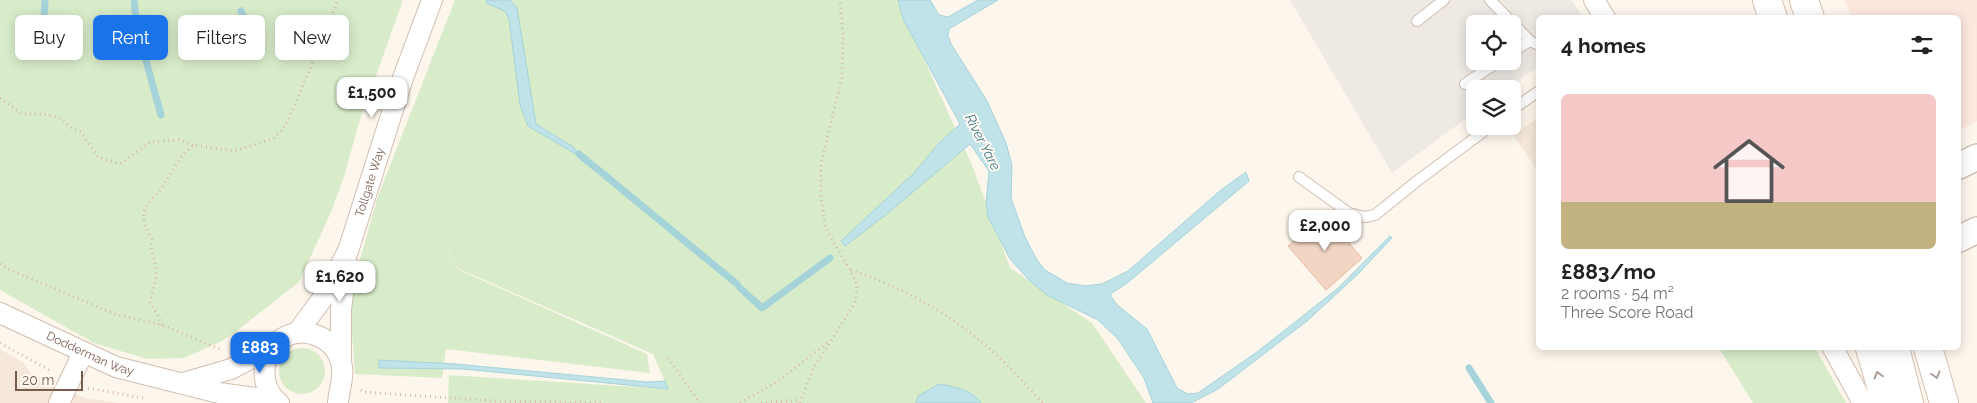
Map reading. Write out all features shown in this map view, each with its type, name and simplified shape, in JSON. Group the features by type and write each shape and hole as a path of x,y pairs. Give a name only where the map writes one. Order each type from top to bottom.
{"main road":[{"path":"1767,0 1772,15"},
{"path":"1804,0 1809,15"},
{"path":"1871,350 1886,403"},
{"path":"1896,350 1909,403"},
{"path":"1929,350 1944,403"}],"street":[{"name":"Tollgate Way","path":"297,333 325,295 348,251 404,78 432,0"},
{"path":"1594,0 1603,15"},
{"path":"1961,165 1977,157"},
{"path":"1961,218 1977,214"},
{"path":"1961,237 1977,230"},
{"name":"Tollgate Way","path":"337,386 341,309 348,251"},
{"name":"Dodderman Way","path":"0,313 116,367 153,378 182,383 219,393 278,402"},
{"path":"297,333 311,333 324,338 335,348 337,386"},
{"name":"Dodderman Way","path":"182,383 231,369 272,347 282,338 297,333"},
{"path":"272,347 264,365 264,379 268,391 278,402"},
{"path":"1834,350 1863,403"},
{"path":"59,403 83,353"}],"lane":[{"path":"1417,21 1444,0"},
{"path":"1490,0 1534,43 1521,48"},
{"path":"1465,84 1486,70"},
{"path":"1521,104 1536,93"},
{"path":"1298,177 1349,213 1365,217 1375,215 1479,135"}],"path":[{"path":"0,98 22,114 43,114 58,117 72,129 81,132 98,157 120,164 134,156 150,142 179,140 194,146 234,151 273,139 283,129 295,105 338,0"},
{"path":"761,403 800,402 813,369 829,341 848,317 856,301 856,285 843,257 832,242 825,225 822,207 821,162 828,126 842,78 843,35 840,0"},
{"path":"162,325 150,302 156,276 155,260 150,246 152,239 145,227 144,213 149,202 159,192 184,152 194,146"},
{"path":"0,264 10,270 115,314 162,325 224,351"},
{"path":"850,270 880,280 934,306 990,349 1043,403"},
{"path":"740,403 778,381 829,341"},
{"path":"668,358 700,403"},
{"path":"337,386 363,392 493,401 602,403"}],"shaded area":[{"path":"1290,0 1571,0 1582,15 1536,15 1536,68 1520,80 1466,80 1466,119 1392,173"},
{"path":"1844,0 1977,0 1977,121 1961,129 1961,15 1851,15"},
{"path":"1536,119 1536,169 1513,135 1521,135 1521,129"},
{"path":"0,349 24,363 31,374 50,383 85,398 118,403 0,403"}],"green space":[{"path":"0,0 403,0 358,126 344,177 331,212 299,282 234,333 222,341 184,358 147,359 94,343 0,290"},
{"path":"455,0 899,0 901,9 972,165 1010,268 1092,323 1146,403 448,403 449,375 668,389 653,354 457,268 434,218 457,269 647,354 650,373 446,349 442,378 355,374 351,318 355,277 378,196"},
{"path":"297,348 307,348 319,354 324,362 324,380 319,388 311,393 297,394 289,391 282,384 279,376 279,366 282,358 289,351"},
{"path":"1720,350 1816,350 1846,403 1753,403"}],"water":[{"path":"487,0 510,0 517,8 536,124 573,147 579,154 574,153 528,126 520,105 509,19 505,11 486,3"},
{"name":"River Yare","path":"898,0 930,0 939,15 948,17 978,0 998,0 949,29 948,36 951,44 987,101 1006,143 1012,165 1011,198 1025,237 1037,260 1045,270 1067,283 1085,286 1102,284 1128,271 1221,190 1246,172 1249,181 1126,284 1110,294 1116,304 1147,329 1177,388 1188,394 1198,393 1257,352 1337,289 1390,236 1392,238 1357,275 1307,321 1218,389 1191,403 1153,403 1144,378 1118,339 1098,320 1047,295 1029,280 1010,259 988,217 986,204 989,171 970,144 888,213 845,246 841,241 914,173 940,142 960,124 903,19"},
{"path":"379,360 456,364 647,382 665,381 668,389 463,369 379,368"},
{"path":"939,384 968,392 981,403 916,403 918,396"}],"building":[{"path":"1324,215 1362,258 1326,290 1288,246"}],"waterway":[{"path":"44,15 45,0"},
{"path":"134,0 136,15"},
{"path":"241,11 243,15"},
{"path":"146,60 161,115"},
{"path":"579,154 737,284"},
{"path":"740,288 762,308 830,258"},
{"path":"1469,368 1491,403"}]}
